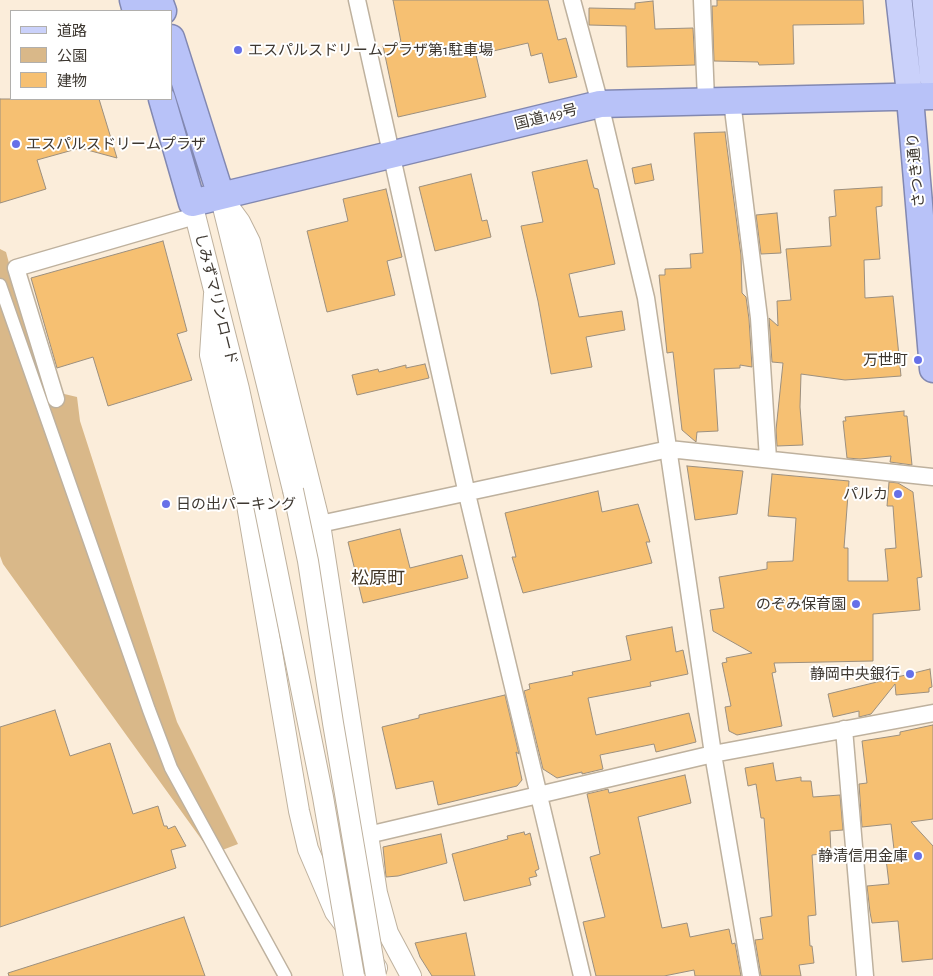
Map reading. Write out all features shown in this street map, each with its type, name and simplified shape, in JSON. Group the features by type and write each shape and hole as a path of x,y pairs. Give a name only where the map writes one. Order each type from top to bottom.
{"highway":[{"path":"172,41 221,196"},
{"name":"国道149号","path":"193,210 221,196 600,104 706,100 921,97"},
{"name":"さつき通り","path":"921,97 933,370"},
{"name":"しみずマリンロード","path":"162,100 193,210"}],"main road":[{"name":"さつき通り","path":"899,0 921,97"},
{"path":"925,0 933,79"}],"street":[{"path":"357,0 467,494 582,976"},
{"path":"572,0 600,104 646,298 713,754 751,976"},
{"path":"702,0 706,100"},
{"path":"732,101 759,318 768,459"},
{"path":"221,196 240,222 250,242 320,524 377,893 388,933 411,976"},
{"name":"しみずマリンロード","path":"221,196 293,490 308,561 332,723 376,976"},
{"path":"56,399 16,268 193,210"},
{"name":"しみずマリンロード","path":"193,210 239,389 263,500 322,797 354,976"},
{"path":"0,286 145,700 171,768 285,976"},
{"path":"214,294 210,355 247,505 299,811 308,848 335,912 383,976"},
{"path":"320,524 467,494 669,448 933,477"},
{"path":"308,848 713,754 933,713"},
{"path":"844,729 864,976"}],"green space":[{"path":"0,249 6,252 43,389 77,397 80,421 177,722 238,844 212,854 3,564 0,556"}],"building":[{"path":"393,0 548,0 558,40 566,38 577,77 549,83 542,53 531,56 528,43 476,55 486,97 398,117 383,46 401,42"},
{"path":"717,0 863,0 864,24 793,25 794,64 759,65 758,62 714,61 712,6 717,6"},
{"path":"653,1 655,29 693,28 695,65 627,67 626,26 589,25 589,8 635,9 635,3"},
{"path":"0,99 99,100 117,158 80,148 37,160 46,189 0,203"},
{"path":"725,132 741,255 742,293 746,297 749,319 752,367 740,365 740,368 714,369 718,431 697,432 696,442 682,430 673,352 667,353 659,275 665,275 665,269 691,268 690,254 703,253 694,133"},
{"path":"587,160 594,188 598,189 615,264 569,274 579,317 622,311 625,330 586,337 592,367 551,374 538,301 521,226 543,222 532,172"},
{"path":"651,164 654,180 635,184 632,168"},
{"path":"471,174 482,221 487,220 491,237 435,251 419,187"},
{"path":"882,187 882,206 876,207 880,259 864,260 865,298 893,296 901,376 845,380 801,374 800,407 803,445 777,446 776,430 783,363 772,362 769,318 778,326 777,301 791,300 786,249 831,246 829,217 836,216 834,190"},
{"path":"386,189 402,257 387,261 395,295 327,312 307,231 348,221 343,199"},
{"path":"777,213 781,253 761,254 756,215"},
{"path":"163,241 187,331 177,334 192,380 108,406 93,357 57,368 31,278"},
{"path":"425,364 429,378 357,395 352,375 378,369 379,372 406,365 406,368"},
{"path":"904,411 904,416 907,416 912,465 890,462 891,456 860,459 847,458 843,421 846,421 845,417"},
{"path":"687,466 743,471 737,514 695,520"},
{"path":"772,474 849,481 844,548 848,548 848,581 888,581 885,549 896,548 893,506 887,506 889,482 898,483 913,492 922,577 917,578 920,610 873,614 873,661 774,663 776,672 772,673 782,726 737,735 729,731 725,707 731,706 722,663 727,662 726,658 752,653 713,631 710,610 724,608 719,577 767,569 767,562 793,561 796,518 768,516"},
{"path":"598,491 602,512 638,504 650,542 646,542 652,563 523,593 512,557 516,557 505,513"},
{"path":"400,529 410,568 462,555 468,578 363,603 348,542"},
{"path":"672,627 676,652 683,650 688,674 650,682 651,686 588,698 596,735 689,713 696,742 656,752 654,744 600,755 603,769 582,774 582,772 557,778 543,769 524,691 530,689 529,684 573,675 572,672 631,660 626,636"},
{"path":"930,669 932,687 929,688 929,692 896,695 895,684 871,714 859,717 859,711 833,717 828,694"},
{"path":"505,695 519,754 516,752 522,780 517,786 438,805 433,781 396,789 382,727 419,718 419,715"},
{"path":"55,710 70,756 110,743 133,814 158,806 164,826 167,826 168,829 175,826 186,846 171,850 176,868 0,927 0,727"},
{"path":"933,725 933,819 911,822 933,846 933,959 902,962 898,921 872,923 870,912 867,886 889,884 886,859 895,858 891,824 862,827 859,784 867,783 862,741 900,735 900,732"},
{"path":"773,763 776,781 801,777 801,781 811,781 813,797 840,795 843,830 830,831 831,853 812,855 816,915 808,916 810,946 812,946 814,963 799,965 801,976 761,976 755,940 763,939 760,918 772,916 764,818 761,818 756,784 748,786 745,768"},
{"path":"685,775 691,803 638,817 662,928 687,923 690,937 729,929 732,944 735,943 741,976 695,976 694,970 664,976 596,976 583,922 605,917 590,857 600,854 587,794 608,789 609,793"},
{"path":"524,832 525,835 530,833 539,869 535,871 537,876 529,878 531,885 464,901 452,854 508,839 507,836"},
{"path":"441,834 447,863 398,876 386,877 383,847"},
{"path":"184,917 205,976 9,976 8,973"},
{"path":"466,933 475,976 432,976 420,957 415,943"}],"place":[{"name":"エスパルスドリームプラザ第1駐車場","path":"238,50"},
{"name":"エスパルスドリームプラザ","path":"16,144"},
{"name":"万世町","path":"918,360"},
{"name":"パルカ","path":"898,494"},
{"name":"日の出パーキング","path":"166,504"},
{"name":"のぞみ保育園","path":"856,604"},
{"name":"静岡中央銀行","path":"910,674"},
{"name":"静清信用金庫","path":"918,856"}],"district":[{"name":"松原町","path":"378,579"}]}
